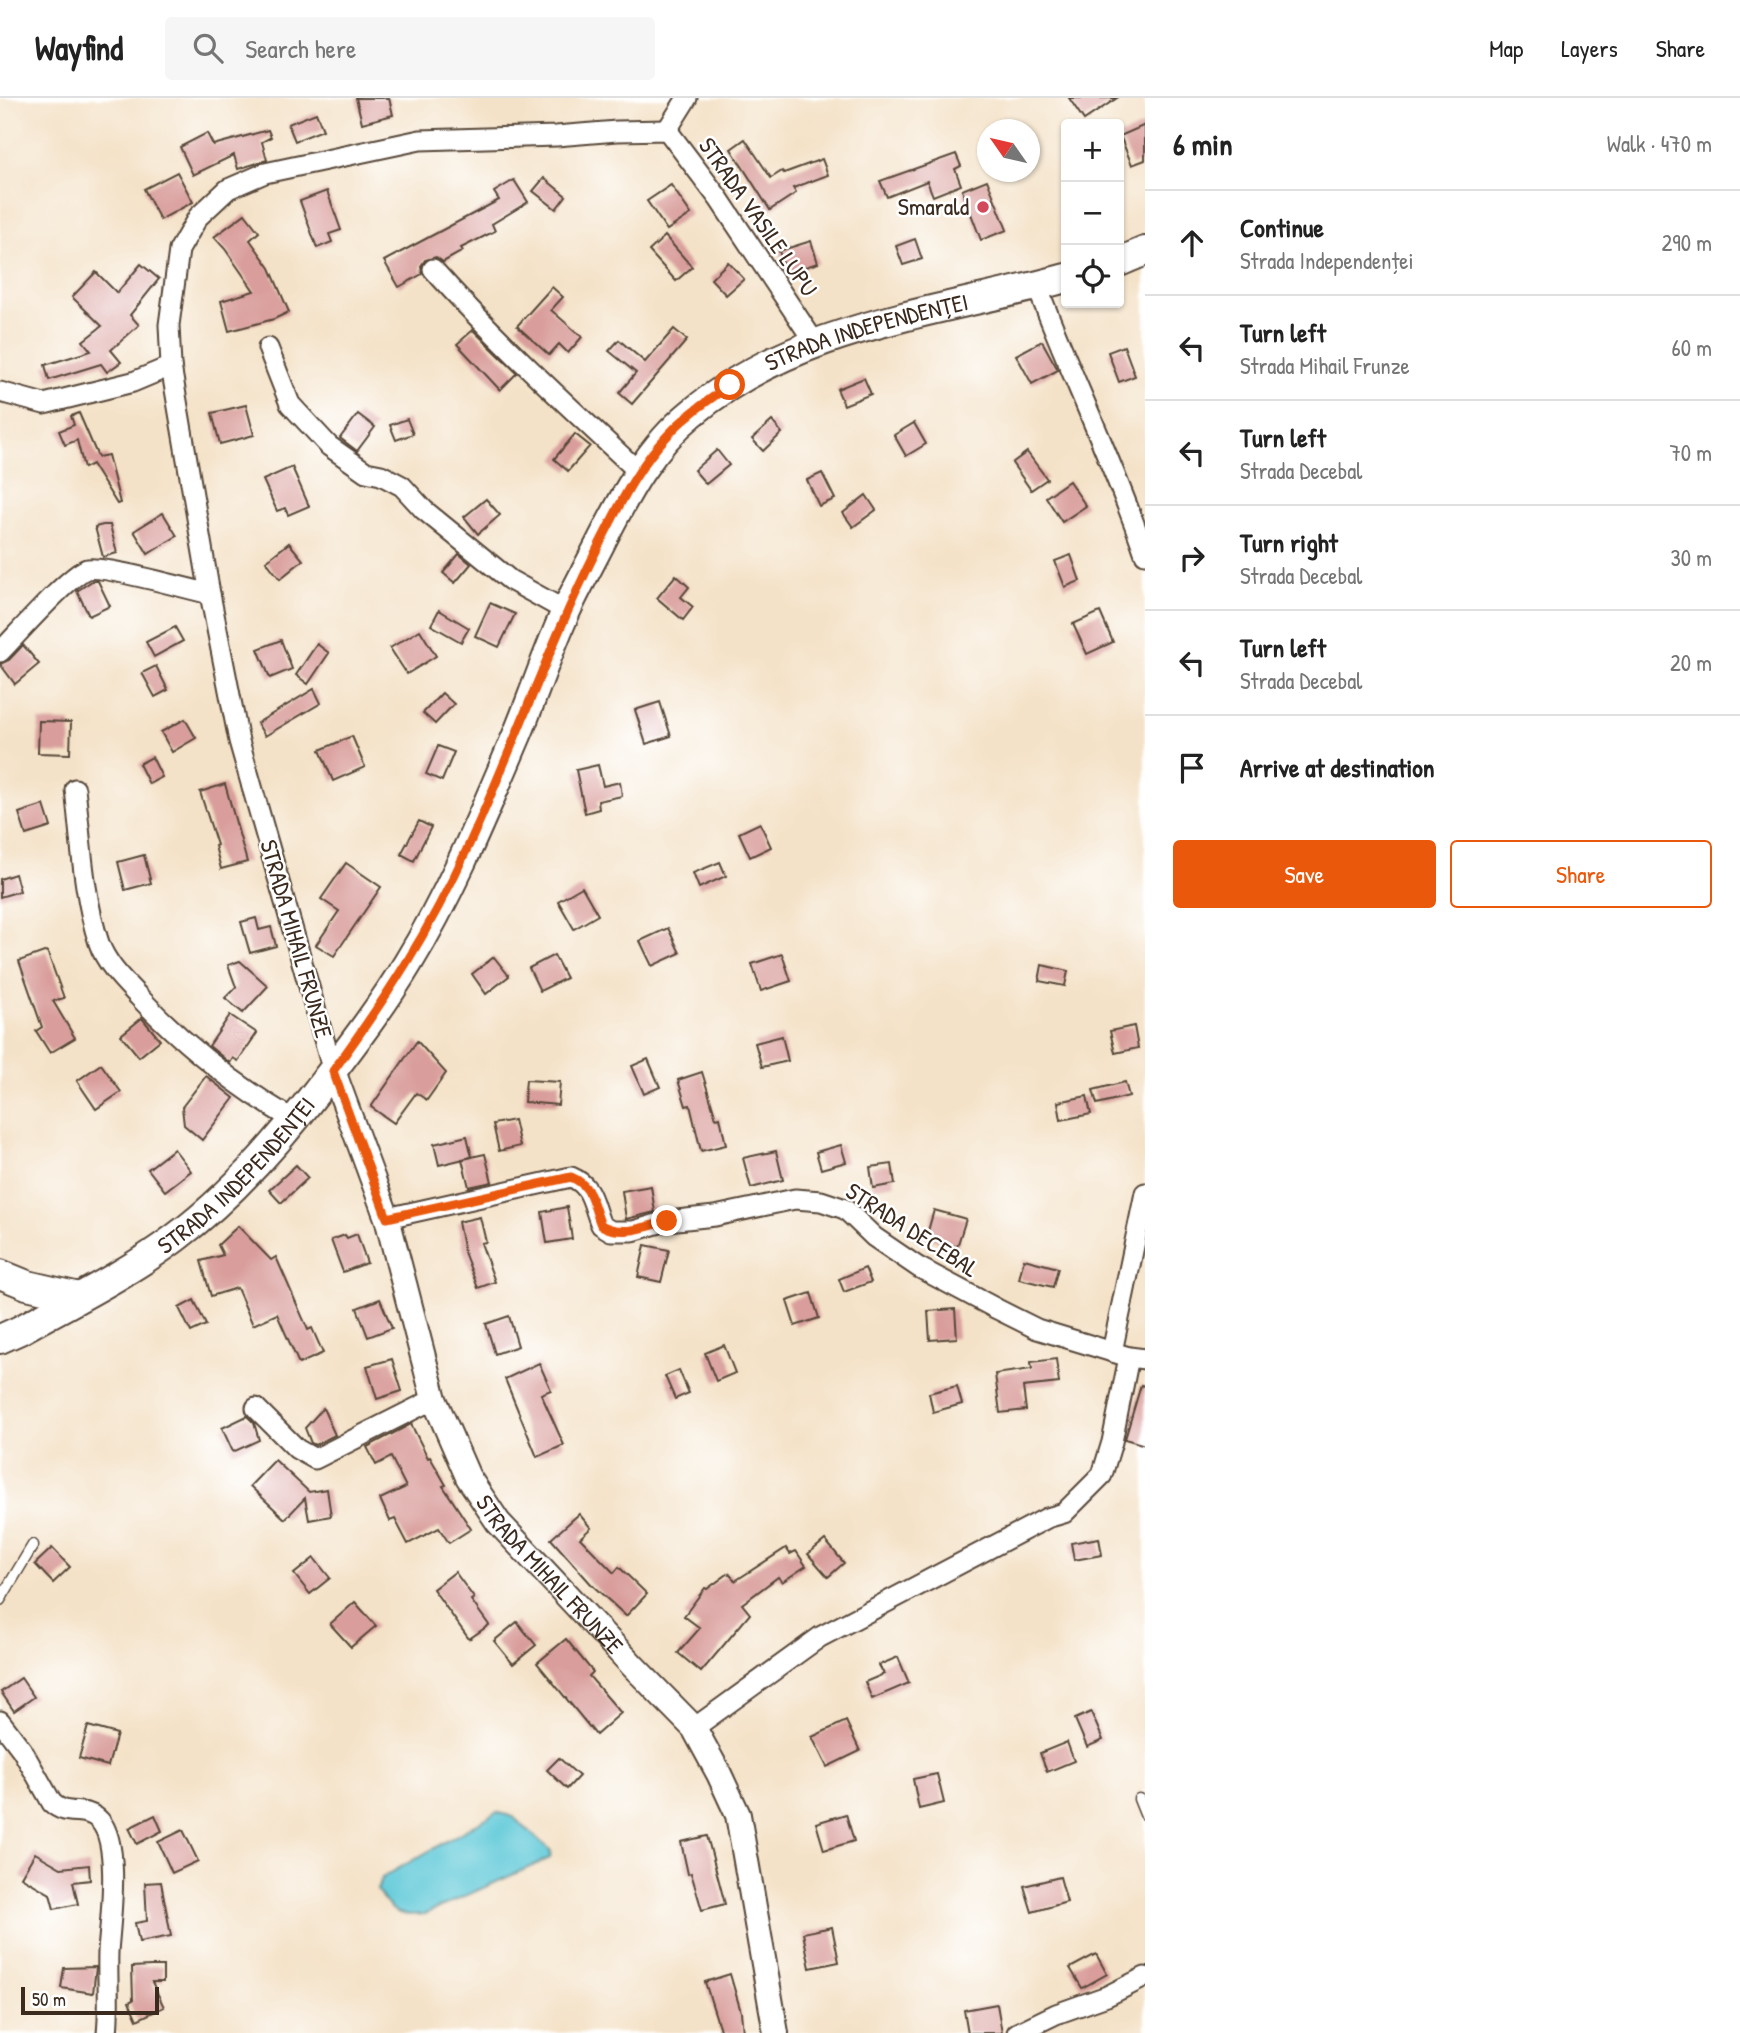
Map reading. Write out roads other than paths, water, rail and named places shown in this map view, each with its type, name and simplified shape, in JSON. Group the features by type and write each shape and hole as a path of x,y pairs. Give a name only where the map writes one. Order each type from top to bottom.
{"main road":[{"path":"1124,260 1145,251"},
{"name":"STRADA INDEPENDENȚEI","path":"0,1339 132,1267 177,1237 232,1190 295,1121 333,1071 383,1003 432,920 467,850 566,611 639,472 667,436 693,412 730,385 815,342 869,325 1061,279"},
{"path":"0,1274 27,1285 79,1297"}],"street":[{"path":"667,131 687,98"},
{"name":"STRADA VASILE LUPU","path":"171,366 169,326 179,250 198,217 228,189 265,173 420,140 556,136 617,131 667,131 719,199 815,342"},
{"path":"433,269 546,386 639,472"},
{"path":"1037,286 1064,358 1124,496 1145,554"},
{"path":"268,348 289,404 330,446 366,472 381,475 402,486 424,510 510,580 566,611"},
{"path":"0,392 44,404 133,382 171,366"},
{"name":"STRADA MIHAIL FRUNZE","path":"171,366 210,594 239,741 333,1071 387,1218 434,1399 468,1477 498,1522 694,1728 719,1774 738,1815 776,2033"},
{"path":"0,652 71,580 88,569 117,572 210,594"},
{"path":"75,789 88,895 99,944 118,975 171,1030 232,1082 295,1121"},
{"name":"STRADA DECEBAL","path":"387,1218 571,1177 583,1182 591,1195 601,1225 611,1231 633,1231 667,1221 715,1216 795,1199 821,1201 845,1209 874,1237 955,1289 1037,1329 1129,1356"},
{"path":"694,1728 820,1637 1047,1518 1064,1513 1102,1475 1117,1420 1129,1356 1145,1193"},
{"path":"256,1408 297,1449 315,1459 434,1399"},
{"path":"0,1721 27,1757 52,1803 59,1810 87,1812 100,1820 108,1835 113,1894 108,1955 110,2008 107,2033"},
{"path":"1017,2033 1056,2014 1107,1996 1145,1977"}],"lane":[{"path":"0,1600 33,1545"},
{"path":"1139,1799 1145,1814"}],"water":[{"path":"497,1812 513,1817 551,1851 550,1858 425,1914 402,1914 387,1904 377,1890 382,1878"}],"place":[{"name":"Smarald","path":"983,207"}]}
